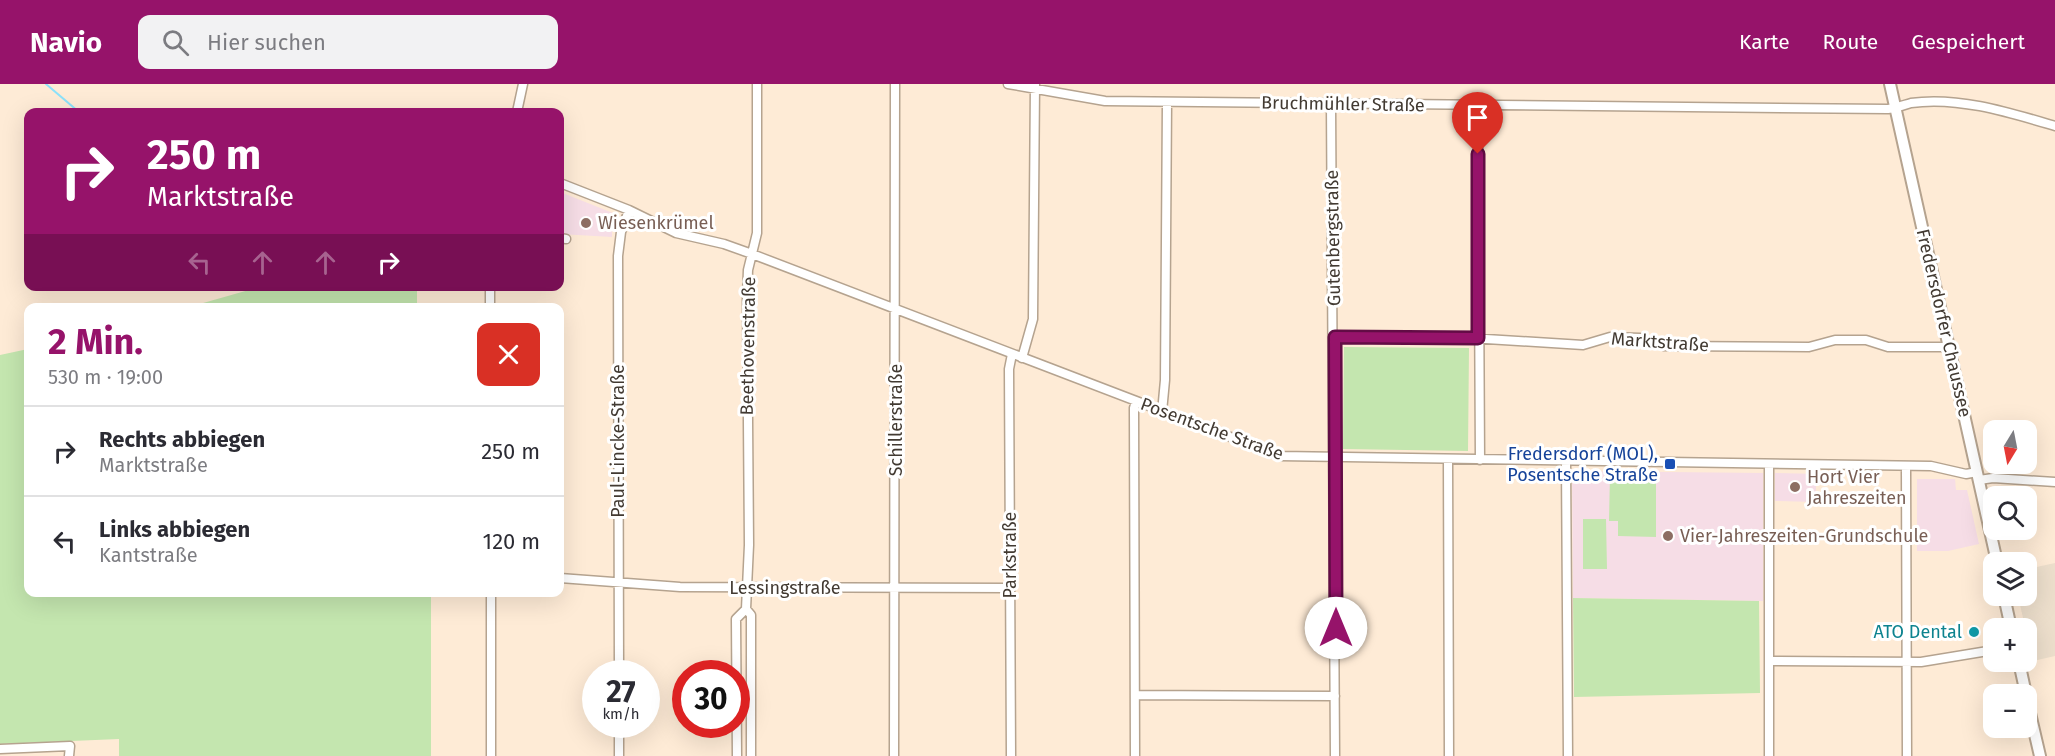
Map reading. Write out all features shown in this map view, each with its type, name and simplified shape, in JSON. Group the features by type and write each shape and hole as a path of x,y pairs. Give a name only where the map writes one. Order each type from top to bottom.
{"main road":[{"name":"Fredersdorfer Chaussee","path":"1890,84 1995,552"},
{"path":"2036,738 2040,756"}],"street":[{"path":"519,108 523,84"},
{"name":"Beethovenstraße","path":"737,756 736,619 746,609 747,587 747,296 757,233 757,84"},
{"name":"Schillerstraße","path":"894,756 895,84"},
{"name":"Bruchmühler Straße","path":"1008,84 1035,86 1093,100 1167,102 1895,108 1918,103 1972,106 2055,126"},
{"path":"1022,358 1033,319 1035,86"},
{"path":"1162,412 1166,380 1167,102"},
{"name":"Gutenbergstraße","path":"1332,104 1335,337 1335,756"},
{"path":"1478,105 1480,460"},
{"name":"Posentsche Straße","path":"564,185 629,210 676,233 724,244 752,254 1280,456 1931,466 1993,478 2055,482"},
{"name":"Paul-Lincke-Straße","path":"619,660 618,256 621,232 629,210"},
{"name":"Marktstraße","path":"1335,337 1478,338 1583,345 1604,338 1640,338 1664,346 1809,347 1834,340 1866,340 1888,347 1948,347"},
{"name":"Parkstraße","path":"1011,756 1009,369 1012,354"},
{"path":"1135,756 1136,402"},
{"path":"1448,459 1449,756"},
{"path":"1566,462 1568,756"},
{"path":"1769,465 1769,756"},
{"path":"1906,466 1907,756"},
{"name":"Lessingstraße","path":"564,578 618,583 747,587 1011,588"},
{"path":"491,597 491,756"},
{"name":"Beethovenstraße","path":"746,609 751,615 751,756"},
{"path":"1769,661 1921,662 1983,652"},
{"path":"1135,695 1335,696"},
{"path":"619,738 619,756"},
{"path":"0,749 70,746 69,756"}],"shaded area":[{"name":"Wiesenkrümel","path":"564,194 613,213 612,237 564,234"},
{"name":"Vier-Jahreszeiten-Grundschule","path":"1572,471 1763,473 1763,601 1573,598"},
{"name":"Hort Vier Jahreszeiten","path":"1775,473 1816,474 1816,502 1775,501"},
{"path":"1917,479 1955,479 1956,490 1967,490 1979,544 1948,551 1917,551"},
{"path":"2055,563 2055,656 2037,660 2037,618 2023,618 2020,606 2037,606 2037,567"}],"green space":[{"path":"245,291 417,291 417,303 203,303"},
{"path":"1344,347 1469,348 1468,451 1343,449"},
{"path":"24,350 24,597 431,597 431,756 119,756 119,739 0,744 0,355"},
{"path":"1610,474 1656,474 1656,537 1618,536 1618,521 1609,521"},
{"path":"1583,519 1606,519 1607,569 1583,569"},
{"path":"1573,598 1759,601 1760,693 1574,697"}],"waterway":[{"path":"46,84 74,108"}],"place":[{"name":"Wiesenkrümel","path":"586,223"},
{"name":"Fredersdorf (MOL), Posentsche Straße","path":"1670,464"},
{"name":"Hort Vier Jahreszeiten","path":"1795,487"},
{"name":"Vier-Jahreszeiten-Grundschule","path":"1668,536"},
{"name":"ATO Dental","path":"1974,632"}],"route":[{"path":"1336,628 1335,337 1478,338 1478,154"}]}
